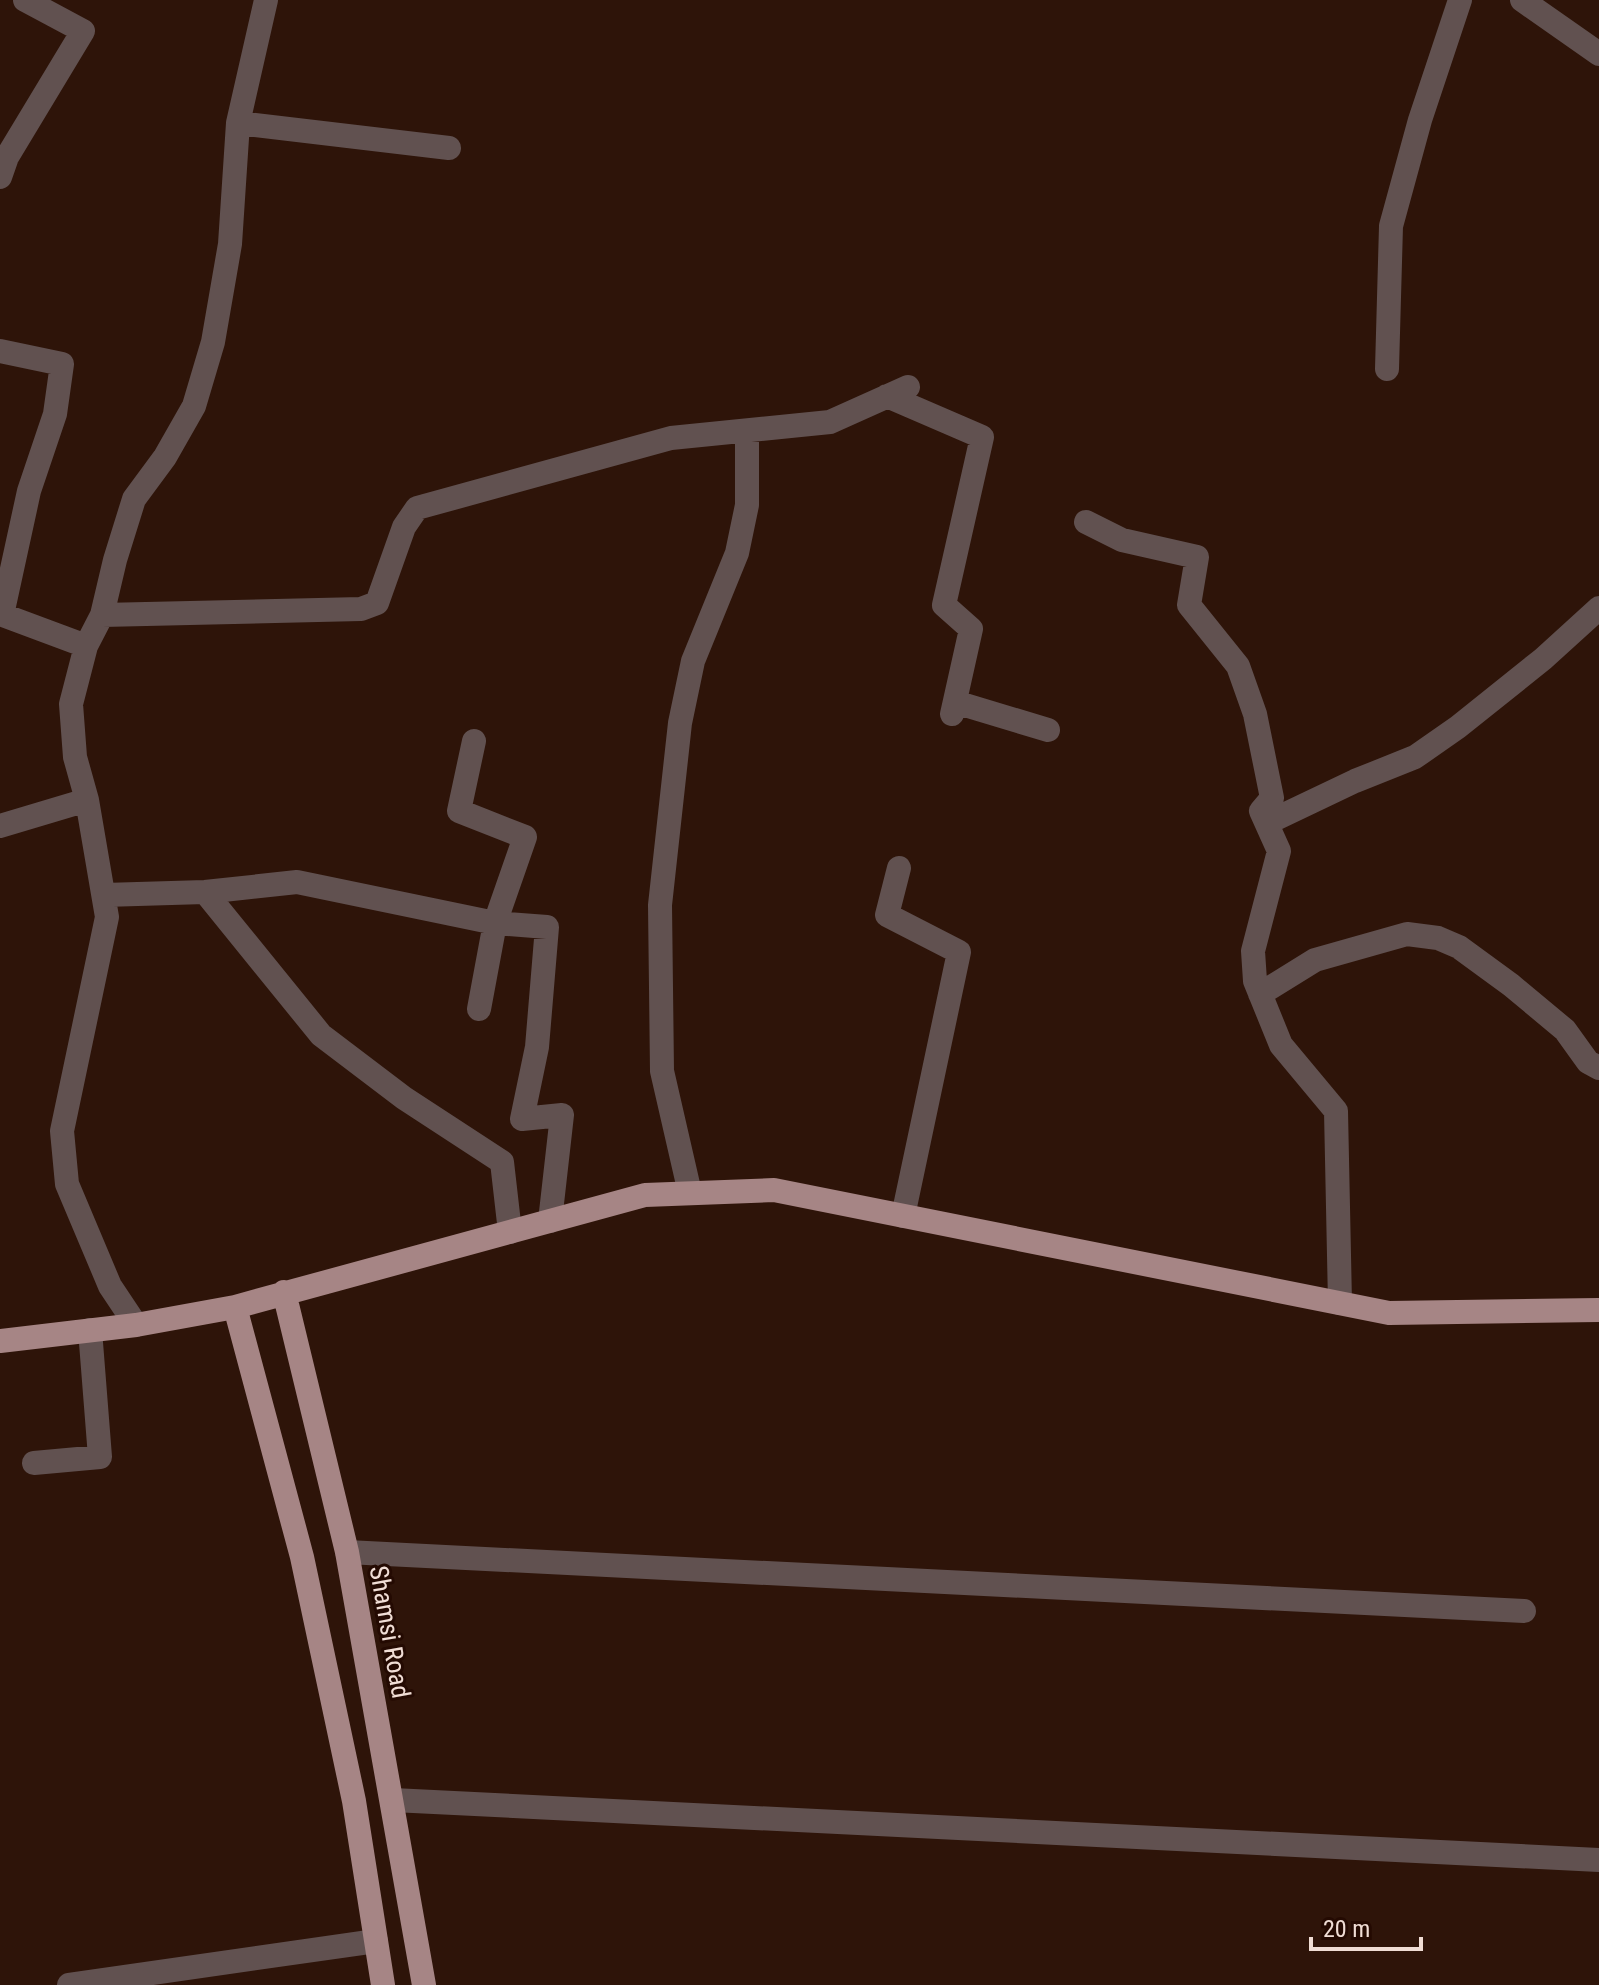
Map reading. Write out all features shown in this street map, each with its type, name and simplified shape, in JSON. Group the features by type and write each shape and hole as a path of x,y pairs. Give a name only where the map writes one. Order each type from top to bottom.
{"main road":[{"path":"0,1341 136,1325 235,1307 645,1195 774,1190 1389,1313 1599,1310"},
{"name":"Shamsi Road","path":"284,1292 347,1552 424,1985"},
{"path":"235,1307 302,1557 354,1801 383,1985"}],"street":[{"path":"0,177 7,157 83,31 25,0"},
{"path":"136,1325 110,1286 67,1184 62,1131 107,917 87,800 75,757 71,704 86,646 102,615 134,499 165,457 194,406 213,342 230,244 238,123 266,0"},
{"path":"1387,369 1391,226 1420,120 1460,0"},
{"path":"1522,0 1599,54"},
{"path":"238,123 449,148"},
{"path":"0,351 62,364 55,414 29,491 1,615 86,646"},
{"path":"102,615 361,609 377,603 404,527 417,508 671,438 830,422 898,391 982,437 944,605 971,629 954,708 1048,730"},
{"path":"690,1193 662,1071 660,905 680,723 693,661 737,553 747,505 747,431"},
{"path":"1086,522 1122,540 1197,557 1189,605 1238,666 1255,714 1272,798 1261,811 1279,851 1253,951 1255,981 1281,1045 1336,1111 1340,1303"},
{"path":"1267,823 1355,781 1415,757 1543,659 1599,608"},
{"path":"474,741 459,811 525,837 495,923 479,1009"},
{"path":"0,826 87,800"},
{"path":"899,868 887,915 959,952 903,1216"},
{"path":"104,895 205,892 297,882 495,923 547,927 537,1047 522,1119 562,1115 550,1221"},
{"path":"205,892 321,1035 404,1098 502,1162 510,1232"},
{"path":"1260,994 1315,960 1327,956 1407,934 1438,938 1459,947 1511,985 1565,1030 1588,1062 1599,1068"},
{"path":"34,1463 100,1457 90,1330"},
{"path":"347,1552 1524,1611"},
{"path":"393,1800 1599,1860"},
{"path":"69,1985 376,1941"}]}
